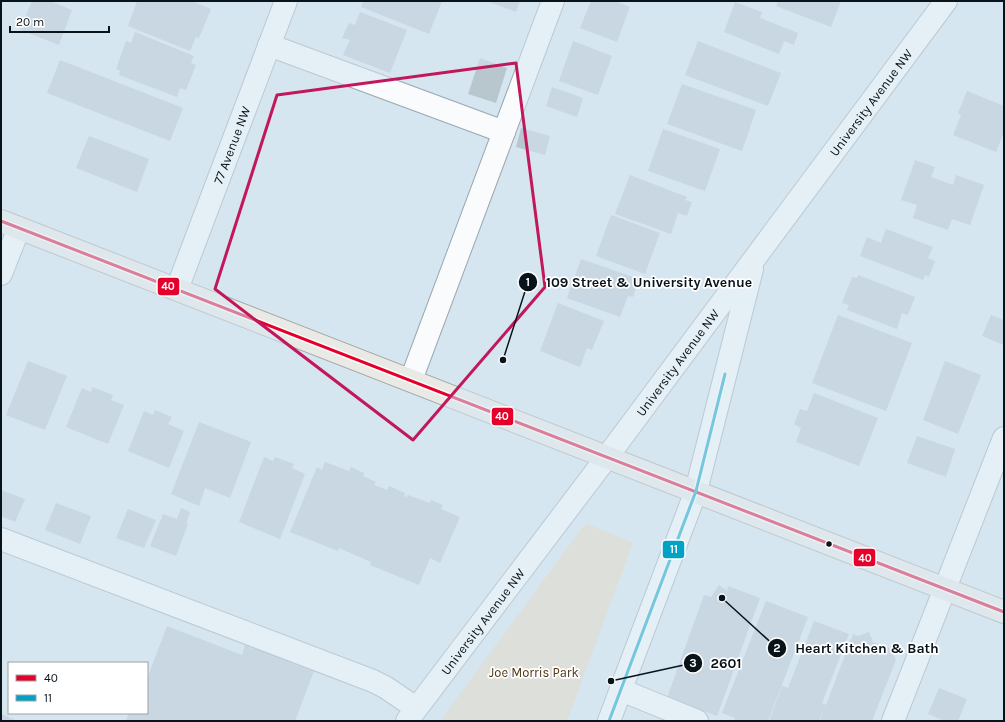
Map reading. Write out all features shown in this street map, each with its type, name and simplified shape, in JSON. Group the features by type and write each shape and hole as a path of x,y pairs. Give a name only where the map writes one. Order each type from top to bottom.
{"main road":[{"path":"10,224 1004,612"}],"street":[{"name":"77 Avenue NW","path":"177,289 286,1"},
{"path":"410,380 553,1"},
{"name":"University Avenue NW","path":"411,715 607,457 946,1"},
{"path":"269,45 504,132"},
{"path":"1,274 10,224"},
{"path":"609,721 696,491 754,258"},
{"path":"893,721 1004,438"},
{"path":"1,539 373,681 386,687 411,715"},
{"path":"621,690 697,721"}],"highlighted area":[{"path":"516,63 545,287 413,440 215,289 277,95"}],"green space":[{"name":"Joe Morris Park","path":"588,524 633,543 567,721 440,721 581,529"}],"building":[{"path":"32,1 50,1 72,10 59,45 20,30"},
{"path":"137,1 192,1 211,9 199,38 196,37 190,51 128,26"},
{"path":"363,1 442,1 429,34 361,7"},
{"path":"486,1 520,1 516,12"},
{"path":"591,1 615,1 630,7 617,42 580,28"},
{"path":"778,1 841,1 831,27 776,6"},
{"path":"735,2 762,12 760,18 798,33 794,45 784,41 779,54 724,32"},
{"path":"360,12 407,30 390,73 343,55 350,40 342,38 349,23 355,25"},
{"path":"135,32 194,56 191,63 196,65 186,90 180,88 177,97 119,75 120,71 116,69 126,41 131,43"},
{"path":"573,41 612,56 598,95 559,81"},
{"path":"698,41 781,73 768,106 685,75"},
{"path":"480,58 507,68 496,103 468,94"},
{"path":"60,60 183,108 170,141 47,93"},
{"path":"682,84 756,110 742,151 667,124"},
{"path":"552,87 583,98 577,117 546,106"},
{"path":"967,91 1004,106 1004,132 996,152 953,135 961,115 958,113"},
{"path":"521,128 550,136 545,155 516,147"},
{"path":"663,129 720,149 705,191 648,171"},
{"path":"89,136 149,159 137,192 76,168"},
{"path":"915,160 935,167 931,177 953,185 956,175 984,185 970,225 952,219 948,230 913,218 917,205 901,200"},
{"path":"630,175 687,197 685,200 692,202 687,216 678,213 671,234 615,214"},
{"path":"611,215 660,233 645,274 596,256"},
{"path":"886,229 933,247 928,258 935,261 929,277 925,275 923,280 860,256 867,237 881,243"},
{"path":"581,259 639,279 633,297 628,296 620,317 567,298"},
{"path":"858,275 915,297 908,315 902,313 897,329 847,310 849,305 842,303 852,277 857,278"},
{"path":"558,303 604,321 592,350 587,348 580,367 540,351"},
{"path":"838,315 912,343 886,411 812,383"},
{"path":"991,315 1004,320 1004,345 982,336"},
{"path":"28,361 67,376 45,430 6,415"},
{"path":"945,361 981,375 958,434 923,420"},
{"path":"92,387 113,395 111,400 124,405 108,444 66,427 82,388 91,392"},
{"path":"814,393 878,418 859,466 796,442 801,428 794,424 800,409 807,411"},
{"path":"155,410 172,417 168,424 184,431 169,468 128,451 144,411 153,415"},
{"path":"199,422 251,442 230,498 205,488 199,506 171,494"},
{"path":"917,436 955,449 946,477 907,463"},
{"path":"264,457 273,461 275,457 294,464 292,468 305,474 280,539 239,522"},
{"path":"325,462 349,471 351,467 364,473 363,476 376,482 374,485 387,490 389,486 405,493 404,496 407,497 408,495 430,503 431,500 443,505 441,509 460,517 440,563 430,558 419,585 370,565 371,562 339,548 338,551 290,532 317,467 322,470"},
{"path":"1,490 25,499 15,522 1,516"},
{"path":"56,503 91,516 80,544 45,530"},
{"path":"181,508 190,512 186,523 188,524 176,556 150,546 163,514 177,519"},
{"path":"128,509 156,520 144,548 116,538"},
{"path":"719,585 727,591 728,586 760,598 717,716 667,698 704,595 711,597"},
{"path":"766,601 808,617 768,721 734,721 735,718 722,713"},
{"path":"814,621 849,634 822,703 826,705 853,634 858,636 869,632 873,642 891,649 890,652 894,655 896,660 872,721 820,721 825,707 819,721 769,721 782,686 788,688"},
{"path":"167,626 242,655 245,645 254,649 256,644 293,658 291,663 314,671 295,721 126,721 129,714 148,714 148,676"},
{"path":"939,688 967,699 958,721 945,721 928,714"},
{"path":"1,714 18,721 1,721"}],"transit line":[{"name":"40","path":"1,221 1004,612"},
{"name":"11","path":"609,721 696,491 725,374"}],"place":[{"name":"109 Street & University Avenue","path":"503,360"},
{"name":"Heart Kitchen & Bath","path":"722,598"},
{"name":"2601","path":"611,681"}]}
